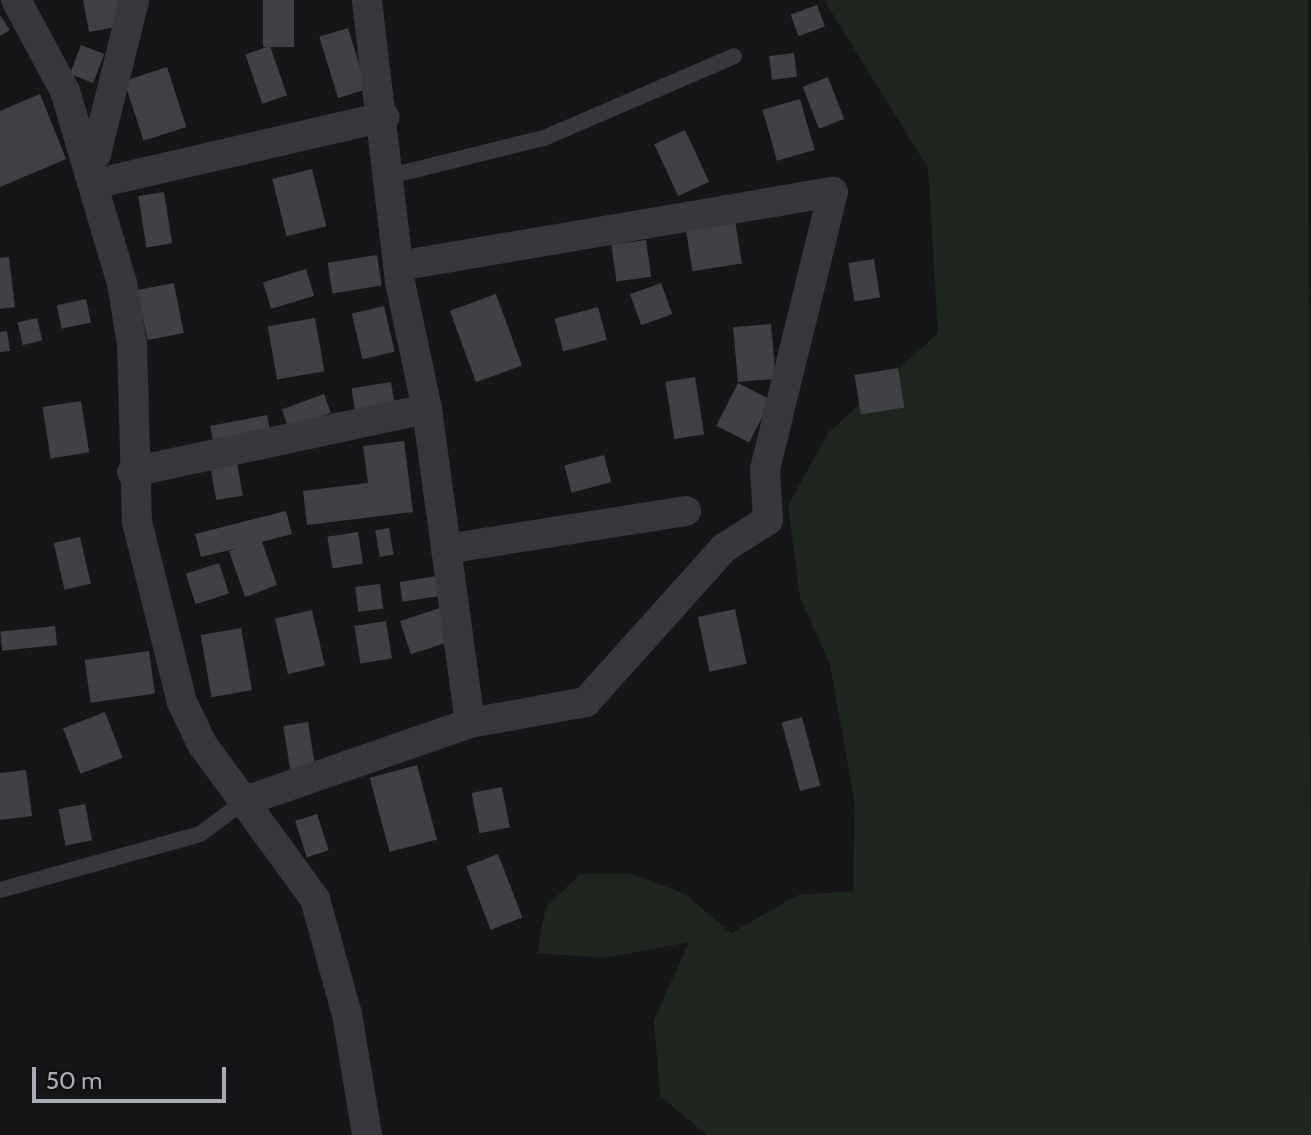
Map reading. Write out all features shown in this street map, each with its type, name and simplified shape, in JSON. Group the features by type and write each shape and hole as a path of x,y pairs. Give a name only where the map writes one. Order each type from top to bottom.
{"street":[{"path":"16,0 65,91 93,170 132,344 132,472 137,522 182,702 202,744 315,899 330,939 367,1135"},
{"path":"93,170 134,0"},
{"path":"367,0 384,117 399,266 427,409 470,723"},
{"path":"93,170 384,117"},
{"path":"245,801 470,723 586,702 724,548 768,520 765,469 833,192 399,266"},
{"path":"132,472 427,409"},
{"path":"446,549 686,511"}],"lane":[{"path":"390,176 544,138 734,56"},
{"path":"0,890 200,834 245,801"}],"shaded area":[{"path":"824,0 1308,0 1311,1135 707,1135 660,1096 654,1020 689,942 605,958 537,953 546,907 580,874 632,874 685,894 731,933 798,895 853,891 855,805 830,665 800,597 788,506 828,433 938,333 928,168"}],"building":[{"path":"83,0 118,0 122,26 89,32"},
{"path":"263,0 294,0 294,47 263,47"},
{"path":"817,5 825,27 799,36 791,15"},
{"path":"0,15 10,30 0,36"},
{"path":"348,28 367,89 338,98 319,37"},
{"path":"81,45 104,54 93,83 70,74"},
{"path":"270,46 287,95 262,104 245,54"},
{"path":"794,53 797,77 772,80 769,56"},
{"path":"167,67 186,127 144,141 124,81"},
{"path":"828,77 844,119 819,129 803,87"},
{"path":"40,94 66,159 0,187 0,111"},
{"path":"800,99 815,150 777,161 763,110"},
{"path":"685,130 709,182 678,196 654,144"},
{"path":"312,169 326,226 286,236 272,179"},
{"path":"164,192 172,243 146,247 138,196"},
{"path":"735,220 742,263 692,271 686,228"},
{"path":"646,240 651,277 616,282 611,245"},
{"path":"377,255 382,286 332,293 328,263"},
{"path":"9,257 15,307 0,309 0,258"},
{"path":"874,259 880,298 854,302 848,263"},
{"path":"306,269 314,296 271,309 263,282"},
{"path":"174,283 184,333 147,340 138,290"},
{"path":"661,283 672,314 641,325 630,294"},
{"path":"496,294 522,365 476,382 450,311"},
{"path":"86,299 91,322 62,329 57,305"},
{"path":"384,306 395,352 362,359 352,313"},
{"path":"598,307 607,340 563,351 555,319"},
{"path":"37,318 42,340 23,345 18,322"},
{"path":"315,318 324,371 277,380 268,326"},
{"path":"771,324 776,379 738,382 733,327"},
{"path":"7,331 10,351 0,352 0,332"},
{"path":"898,368 904,408 861,414 855,375"},
{"path":"695,377 704,434 674,439 665,382"},
{"path":"391,382 396,412 356,418 351,388"},
{"path":"738,383 771,400 749,443 716,426"},
{"path":"324,394 331,413 289,428 282,409"},
{"path":"81,401 89,452 51,458 42,407"},
{"path":"267,415 271,436 214,447 210,426"},
{"path":"404,441 413,512 307,525 303,491 368,483 363,446"},
{"path":"604,455 611,482 572,493 564,466"},
{"path":"236,457 243,495 216,500 209,462"},
{"path":"286,511 292,534 262,542 277,585 245,597 229,551 238,548 201,557 195,534"},
{"path":"389,528 394,555 380,557 375,530"},
{"path":"358,532 363,564 332,568 327,537"},
{"path":"80,537 91,584 64,590 54,543"},
{"path":"219,563 229,593 196,604 186,574"},
{"path":"437,576 440,596 403,602 399,582"},
{"path":"380,584 383,609 358,612 355,587"},
{"path":"440,608 451,641 411,654 400,621"},
{"path":"735,609 747,664 709,672 698,617"},
{"path":"312,610 325,666 288,674 275,619"},
{"path":"386,621 392,659 360,664 354,626"},
{"path":"55,626 57,645 2,651 0,632"},
{"path":"241,628 252,690 212,697 201,635"},
{"path":"149,651 155,694 91,703 85,660"},
{"path":"105,712 123,758 81,774 63,728"},
{"path":"802,717 820,786 800,791 782,722"},
{"path":"308,722 315,765 290,769 283,726"},
{"path":"417,765 437,839 390,852 370,778"},
{"path":"26,770 32,816 0,820 0,773"},
{"path":"502,787 510,827 479,833 472,793"},
{"path":"85,804 92,840 66,845 58,809"},
{"path":"317,814 329,850 307,857 295,821"},
{"path":"498,854 522,917 491,930 466,866"}]}
